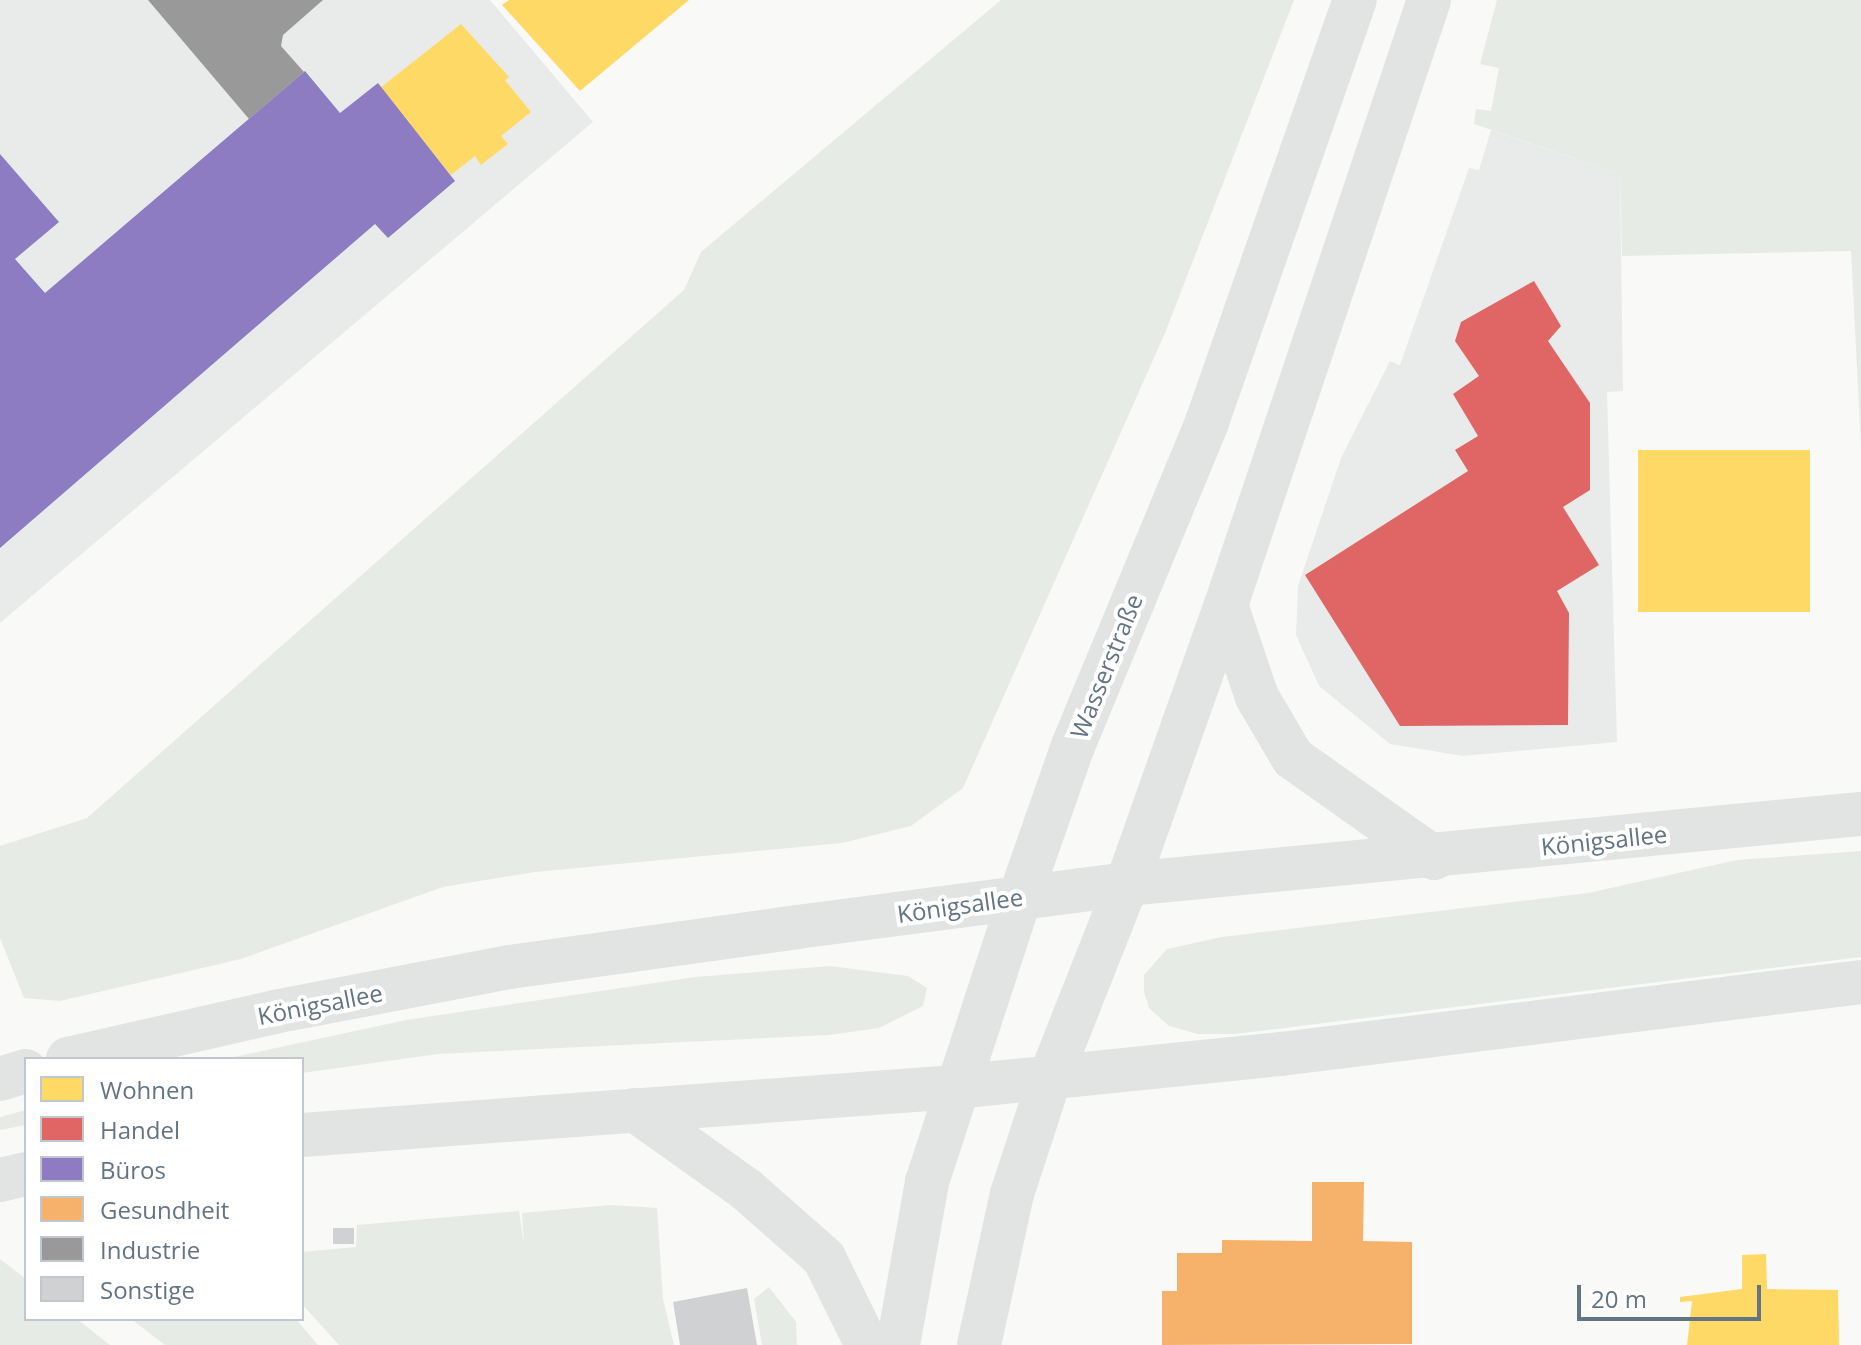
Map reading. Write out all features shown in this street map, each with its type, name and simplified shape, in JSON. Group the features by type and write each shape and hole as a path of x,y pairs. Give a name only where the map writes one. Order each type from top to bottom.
{"main road":[{"name":"Wasserstraße","path":"898,1345 927,1182 955,1087 1073,746 1207,422 1355,0"},
{"path":"979,1345 1012,1194 1050,1078 1127,884 1226,605 1429,0"},
{"path":"1226,605 1257,697 1293,758 1434,858"},
{"name":"Königsallee","path":"77,1057 279,1011 510,967 1020,897 1127,884 1434,858 1861,814"},
{"path":"304,1135 1050,1078 1861,982"},
{"path":"0,1079 24,1072"},
{"path":"635,1110 747,1190 824,1258 867,1345"},
{"path":"0,1180 24,1174"}],"shaded area":[{"path":"0,0 490,0 593,122 0,623"},
{"path":"1001,0 1294,0 1165,333 963,788 911,826 842,843 535,872 443,887 241,959 60,1001 24,998 0,938 0,846 87,818 684,290 701,252"},
{"path":"1497,0 1861,0 1861,446 1851,251 1622,256 1620,174 1474,124 1476,109 1491,111 1499,68 1480,64"},
{"path":"1491,130 1620,174 1623,391 1607,392 1617,742 1463,756 1390,744 1319,686 1296,635 1298,586 1341,458 1390,361 1400,365 1469,168 1479,170"},
{"path":"1861,851 1861,957 1235,1034 1198,1034 1169,1026 1149,1008 1144,992 1144,975 1167,949 1222,937 1588,893 1737,860"},
{"path":"830,966 908,976 927,988 923,1006 879,1028 829,1035 438,1054 304,1073 304,1057 234,1057 406,1020 695,977"},
{"path":"24,1111 24,1125 0,1130 0,1117"},
{"path":"610,1205 657,1208 663,1299 674,1345 339,1345 304,1306 304,1252 356,1247 357,1225 519,1211 524,1244 522,1213"},
{"path":"0,1259 24,1277 24,1321 80,1321 110,1345 0,1345"},
{"path":"769,1287 796,1322 797,1345 762,1345 754,1299"},
{"path":"134,1321 298,1321 318,1345 165,1345"}],"building: Wohnen":[{"path":"509,0 689,0 580,91 502,5"},
{"path":"461,24 509,77 505,80 531,112 501,136 508,144 481,165 475,156 451,175 380,88"},
{"path":"1638,450 1810,450 1810,612 1638,612"},
{"path":"1766,1254 1767,1289 1838,1290 1839,1345 1687,1345 1692,1301 1680,1302 1680,1297 1742,1289 1742,1255"}],"building: Handel":[{"path":"1534,281 1561,326 1548,341 1590,403 1590,490 1563,507 1599,565 1557,591 1569,613 1568,725 1400,726 1305,575 1468,471 1455,450 1478,436 1453,394 1479,376 1455,341 1461,322"}],"building: Büros":[{"path":"305,71 340,113 378,83 455,181 388,238 375,224 0,548 0,154 59,222 15,259 45,293"}],"building: Gesundheit":[{"path":"1312,1182 1364,1182 1363,1241 1412,1242 1412,1344 1162,1345 1162,1291 1177,1291 1177,1253 1222,1253 1222,1240 1312,1241"}],"building: Industrie":[{"path":"148,0 323,0 283,35 281,46 304,72 249,119"}],"building: Sonstige":[{"path":"333,1228 354,1228 354,1244 333,1244"},
{"path":"747,1288 757,1345 680,1345 673,1302"}]}
